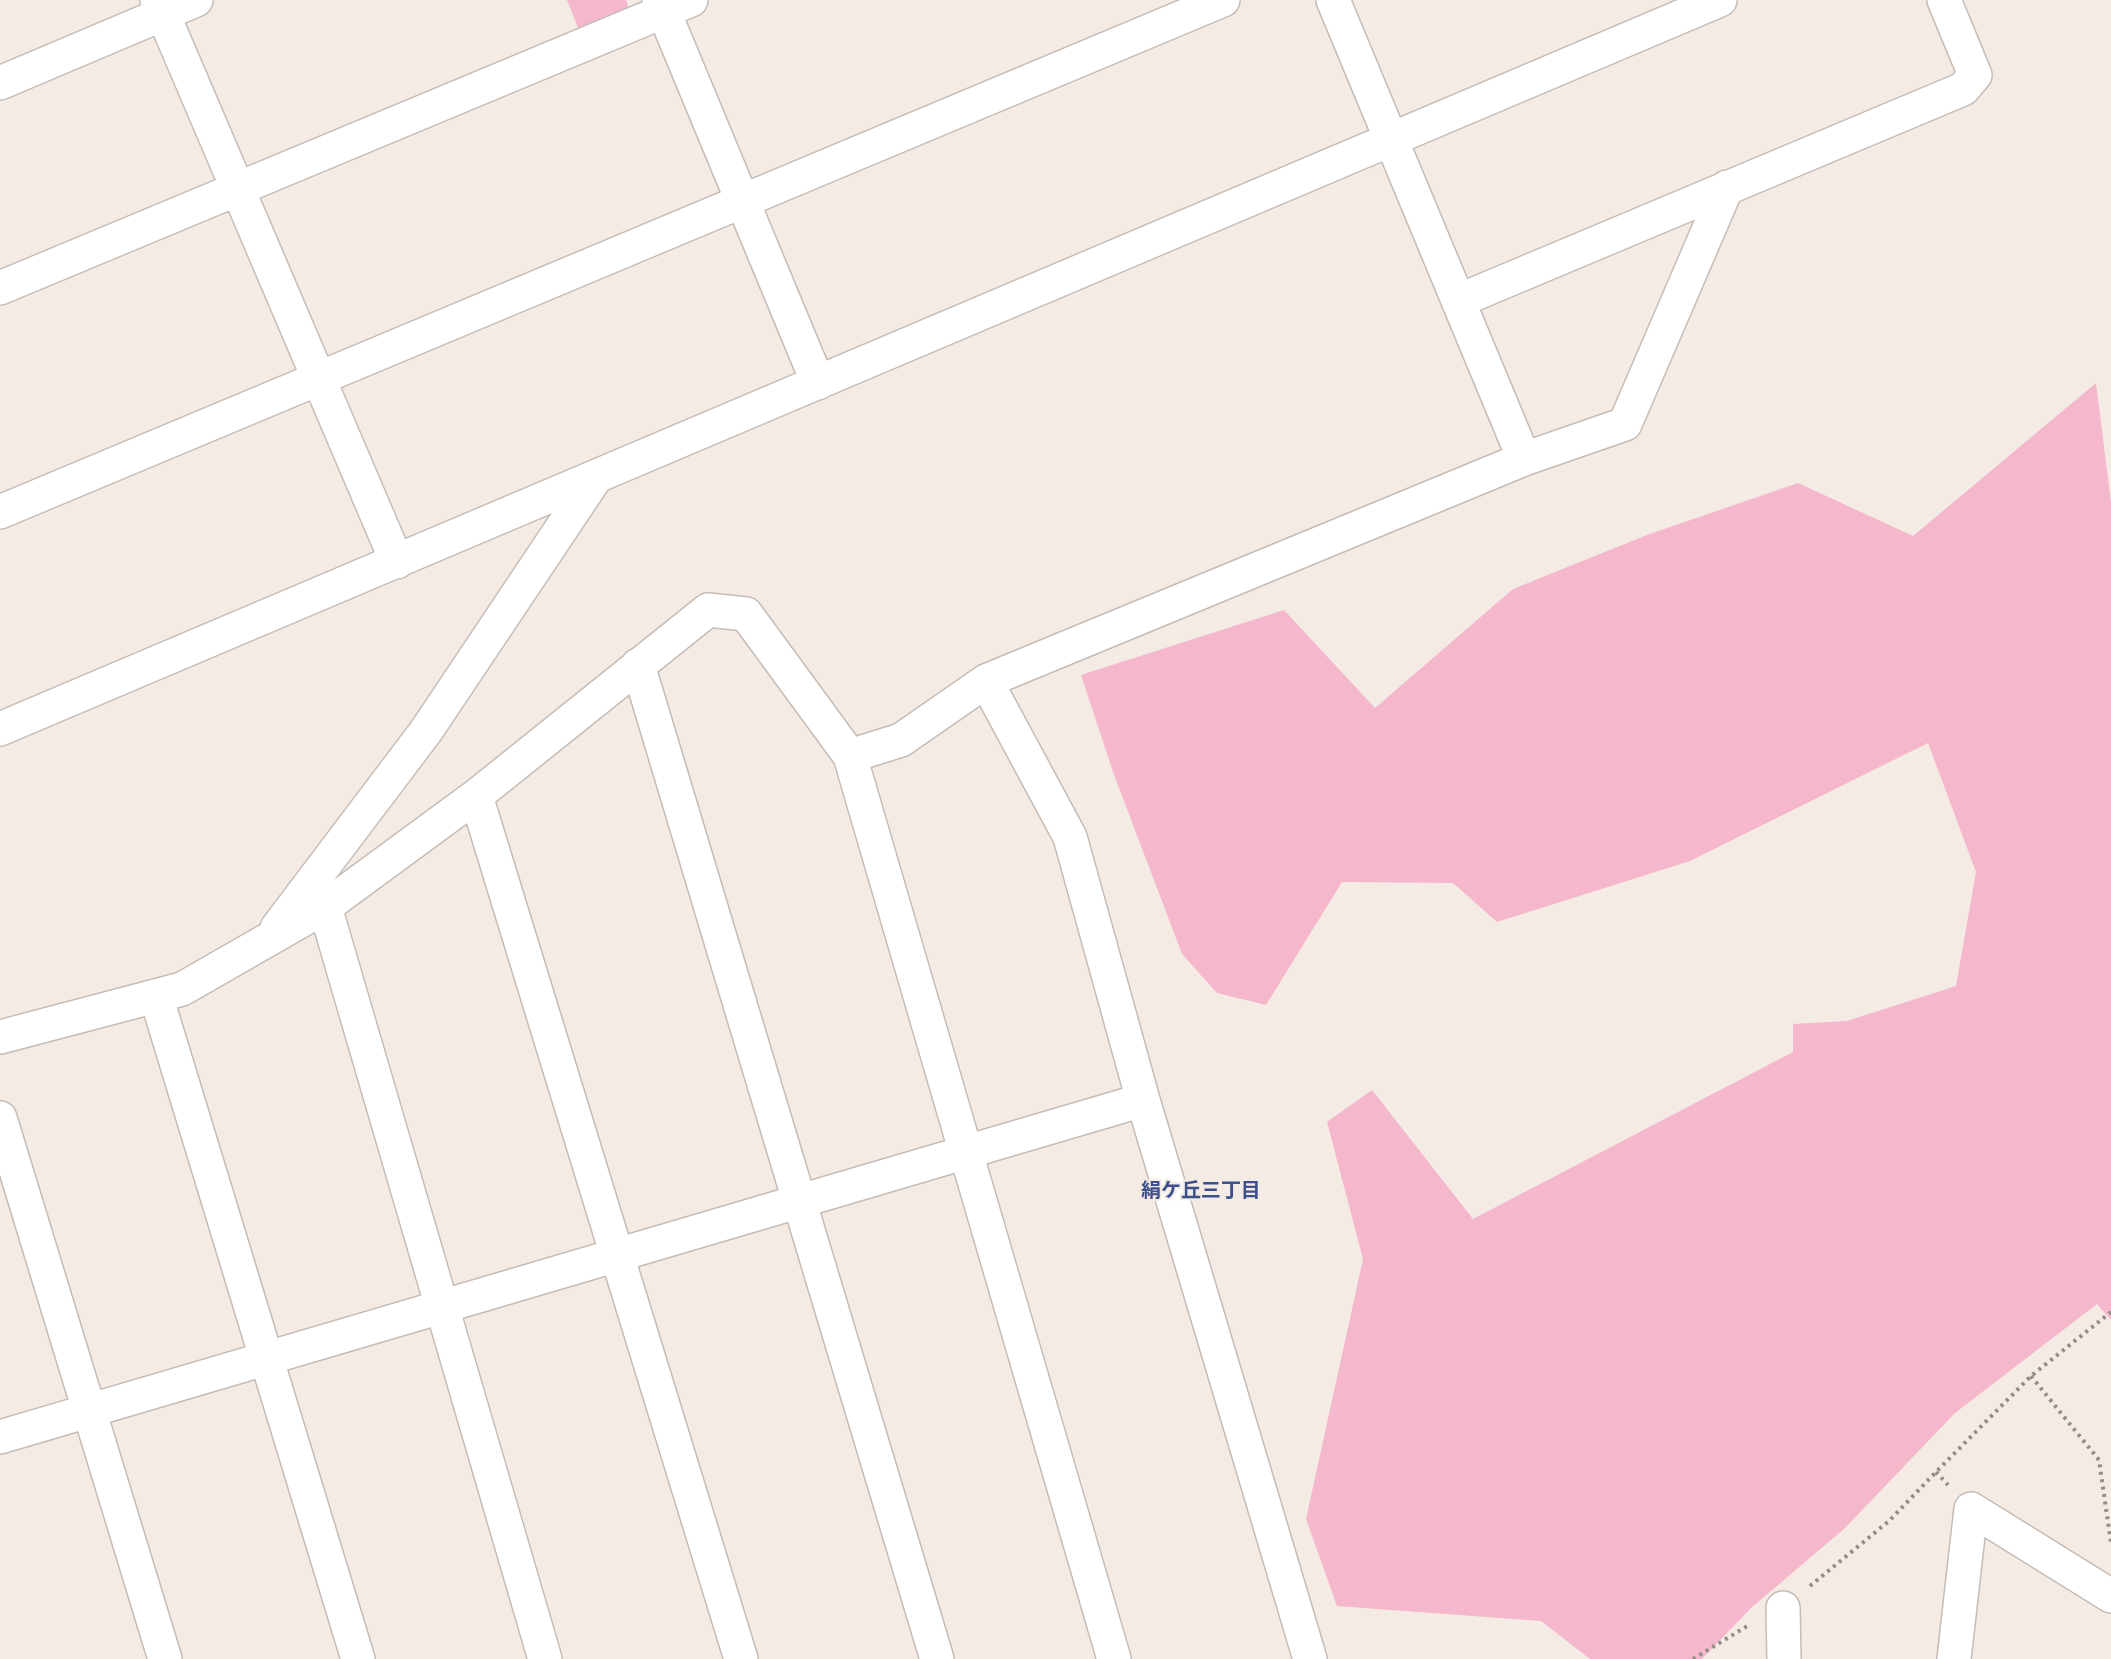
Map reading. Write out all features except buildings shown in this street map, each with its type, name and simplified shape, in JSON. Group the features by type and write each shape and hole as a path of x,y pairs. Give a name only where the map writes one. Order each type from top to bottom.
{"street":[{"path":"0,83 160,7 196,0"},
{"path":"0,512 1223,0"},
{"path":"1333,0 1524,459"},
{"path":"0,729 1720,0"},
{"path":"1944,0 1975,75"},
{"path":"0,288 671,4 742,201 818,383"},
{"path":"160,7 397,562"},
{"path":"1458,301 1975,75"},
{"path":"1458,301 1963,88 1975,75"},
{"path":"850,756 901,740 986,681 1524,459 1625,424 1727,187"},
{"path":"271,936 426,731 596,477"},
{"path":"0,1037 182,988 325,907 476,796 708,610 746,614 850,756 1114,1659"},
{"path":"638,664 937,1659"},
{"path":"986,681 1070,837 1143,1100 1310,1659"},
{"path":"476,796 741,1659"},
{"path":"325,907 545,1659"},
{"path":"156,996 358,1659"},
{"path":"0,1437 1143,1100"},
{"path":"0,1118 165,1659"},
{"path":"1954,1659 1971,1509 2111,1596"},
{"path":"1783,1608 1784,1659"}],"path":[{"path":"1693,1659 1774,1610 1783,1608 1889,1521 2031,1376 2111,1312"},
{"path":"2031,1376 2099,1460 2111,1543"}],"shaded area":[{"path":"567,0 626,0 629,9 579,30"},
{"path":"2096,383 2111,503 2111,1320 2097,1304 1955,1413 1845,1528 1751,1608 1702,1659 1590,1659 1541,1621 1337,1606 1306,1519 1363,1259 1327,1122 1372,1090 1473,1219 1793,1052 1793,1024 1847,1021 1956,986 1976,872 1928,743 1690,861 1497,922 1453,883 1342,882 1266,1005 1217,993 1182,954 1113,772 1081,675 1284,610 1375,708 1513,589 1647,535 1798,483 1913,536"}],"district":[{"name":"絹ケ丘三丁目","path":"1201,1192"}]}
